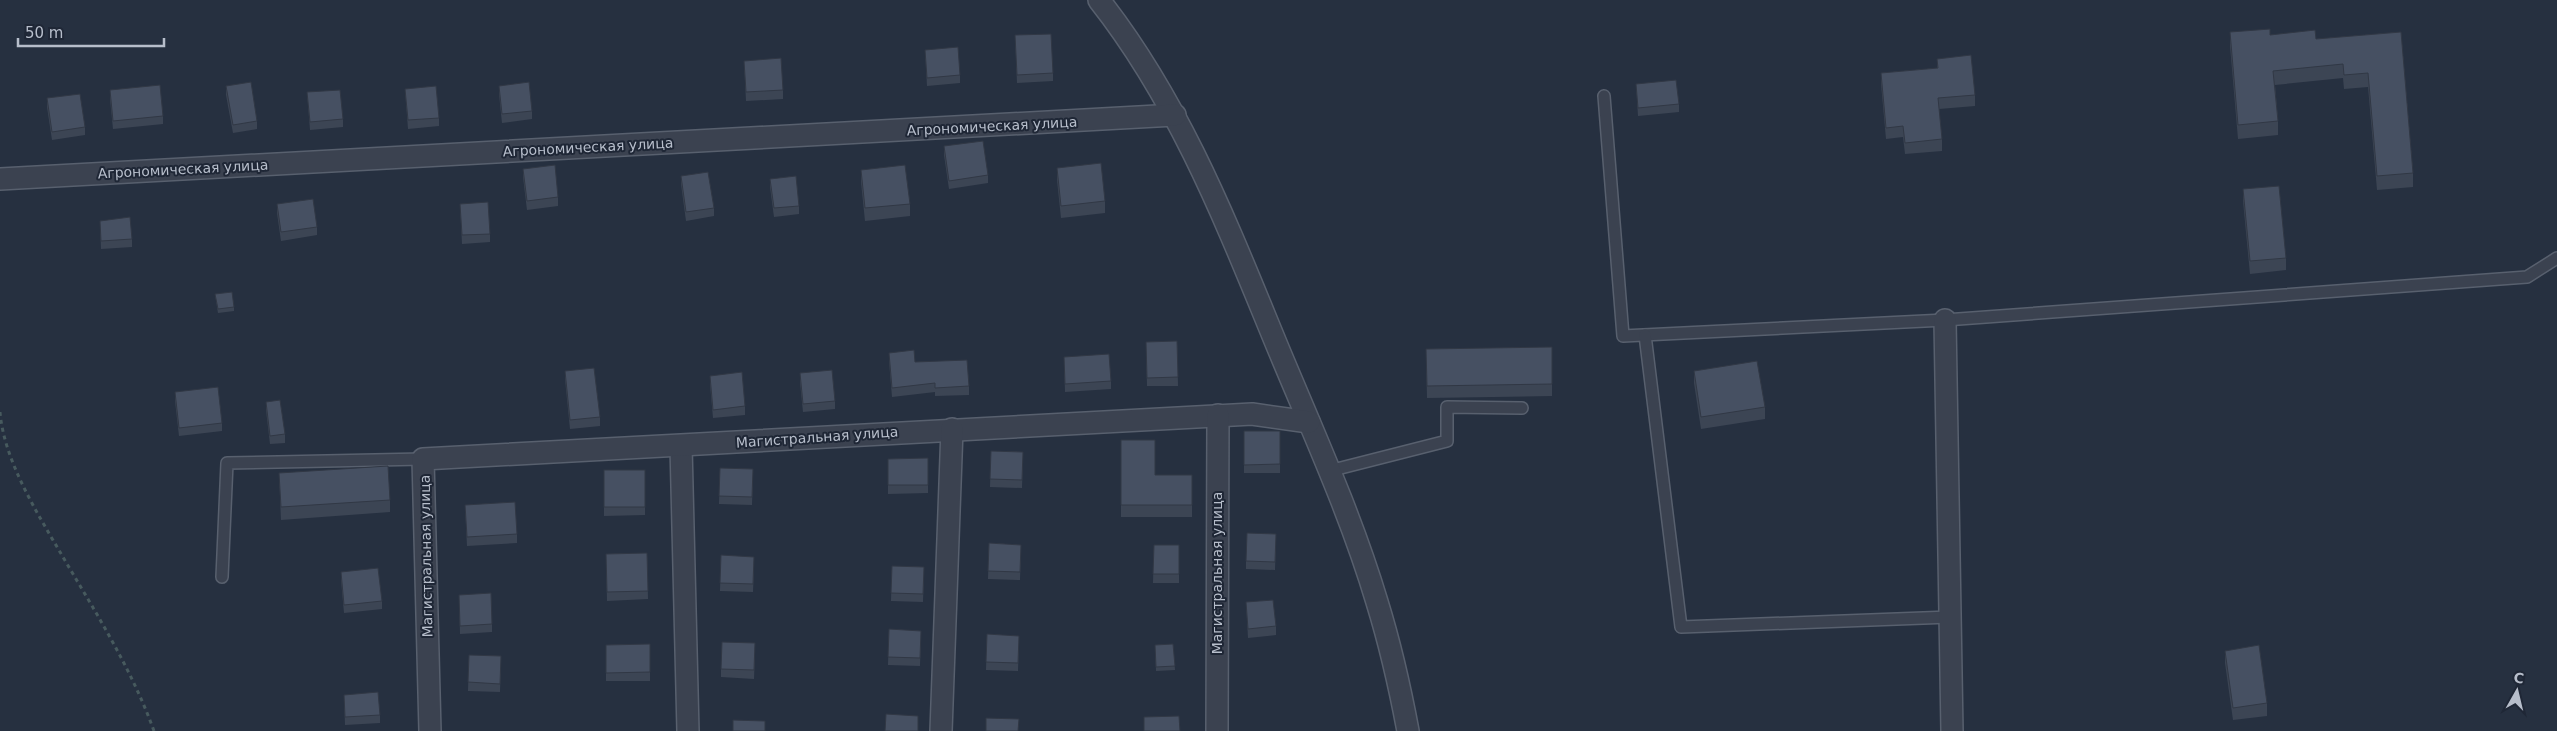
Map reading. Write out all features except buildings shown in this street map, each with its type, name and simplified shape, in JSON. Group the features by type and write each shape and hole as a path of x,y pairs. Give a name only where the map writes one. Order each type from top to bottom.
{"street":[{"path":"1099,0 1144,60 1175,115 1216,197 1329,471 1377,602 1408,731"},
{"name":"Агрономическая улица","path":"0,178 1175,115"},
{"path":"1945,320 1952,731"},
{"name":"Магистральная улица","path":"430,731 423,459 1252,414 1308,422"},
{"name":"Магистральная улица","path":"1217,731 1218,416"},
{"path":"941,731 952,429"},
{"path":"681,446 688,731"}],"lane":[{"path":"1604,96 1622,336 1945,320 2528,277 2557,258"},
{"path":"1645,335 1681,627 1950,617"},
{"path":"1329,471 1447,441 1447,407 1522,408"},
{"path":"222,577 227,463 423,459"}],"path":[{"path":"0,412 2,434 33,505 122,657 154,731"}]}
